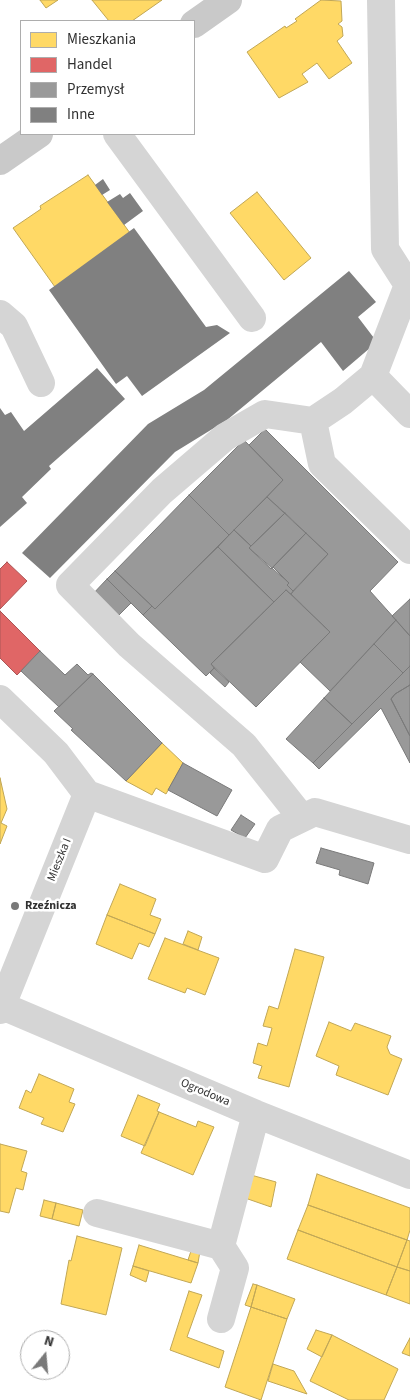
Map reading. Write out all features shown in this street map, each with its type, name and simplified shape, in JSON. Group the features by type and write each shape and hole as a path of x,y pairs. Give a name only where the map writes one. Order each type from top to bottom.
{"main road":[{"path":"195,23 228,0"},
{"path":"0,161 37,135"}],"street":[{"path":"302,818 244,745 129,645 70,585 162,491 225,437 266,414 313,421 343,401 373,376 408,285 385,249 381,0"},
{"path":"118,135 252,318"},
{"path":"0,314 14,326 41,383"},
{"path":"373,376 410,414"},
{"path":"313,421 322,464 410,550"},
{"path":"0,699 56,753 87,794 265,859 280,829 316,812 410,840"},
{"name":"Mieszka I","path":"1,1008 87,794"},
{"name":"Ogrodowa","path":"1,1008 256,1114 410,1175"},
{"path":"221,1246 256,1114"},
{"path":"97,1213 221,1246 235,1268 221,1319"}],"building: Mieszkania":[{"path":"40,0 58,0 46,8"},
{"path":"92,0 162,0 133,20 108,20"},
{"path":"321,0 341,1 342,21 338,24 342,27 343,36 337,41 352,63 329,79 317,63 302,74 308,82 279,98 247,52 285,26 286,28 297,21 295,19"},
{"path":"88,175 130,233 55,287 13,228 41,209 40,206"},
{"path":"257,192 311,258 284,280 230,213"},
{"path":"162,743 183,763 166,794 156,788 152,795 126,781"},
{"path":"0,778 7,809 1,823 7,826 0,844"},
{"path":"120,884 156,899 150,915 161,919 155,934 107,915"},
{"path":"107,915 155,934 149,947 139,943 132,959 96,944"},
{"path":"188,931 202,937 198,950 183,944"},
{"path":"165,938 219,958 205,995 187,988 185,993 148,979"},
{"path":"295,949 324,957 289,1087 258,1078 262,1066 253,1063 258,1043 267,1046 272,1028 263,1026 269,1006 278,1009"},
{"path":"329,1022 351,1031 355,1023 391,1036 387,1047 390,1054 402,1059 388,1095 336,1075 339,1066 316,1056"},
{"path":"39,1074 74,1089 69,1102 75,1104 63,1132 41,1124 44,1118 19,1108 26,1090 31,1093"},
{"path":"138,1095 160,1104 157,1111 159,1112 145,1146 121,1136"},
{"path":"159,1112 196,1127 198,1121 214,1127 193,1175 141,1153"},
{"path":"0,1144 27,1151 21,1171 27,1173 23,1190 16,1188 9,1213 0,1211"},
{"path":"317,1174 410,1208 410,1230 407,1240 308,1205"},
{"path":"251,1175 276,1182 271,1207 245,1198"},
{"path":"44,1200 56,1203 52,1219 40,1216"},
{"path":"56,1203 83,1210 79,1226 52,1219"},
{"path":"308,1205 407,1240 397,1267 298,1230"},
{"path":"298,1230 397,1267 386,1295 287,1259"},
{"path":"77,1236 122,1248 106,1315 61,1304 69,1260 71,1261"},
{"path":"407,1240 410,1241 410,1271 397,1267"},
{"path":"139,1245 198,1263 191,1283 133,1266"},
{"path":"192,1248 200,1251 198,1263 188,1260"},
{"path":"133,1266 149,1271 146,1282 130,1275"},
{"path":"397,1267 410,1271 410,1304 386,1295"},
{"path":"253,1284 257,1285 251,1307 245,1305"},
{"path":"257,1285 295,1299 287,1319 251,1307"},
{"path":"189,1291 202,1295 187,1337 224,1351 219,1368 170,1350"},
{"path":"251,1307 287,1319 261,1400 225,1387"},
{"path":"316,1330 332,1335 322,1357 307,1349"},
{"path":"332,1335 398,1369 384,1400 349,1400 310,1381"},
{"path":"410,1338 410,1356 402,1353"},
{"path":"273,1364 294,1371 307,1394 268,1381"}],"building: Handel":[{"path":"7,562 27,581 0,609 0,569"},
{"path":"0,611 40,651 17,675 0,658"}],"building: Przemysł":[{"path":"265,429 398,562 370,591 396,620 330,691 300,662 330,632 291,594 328,554 267,497 283,480 249,445"},
{"path":"244,440 283,480 229,535 189,495"},
{"path":"189,495 229,535 155,609 115,571"},
{"path":"267,497 285,513 251,546 234,530"},
{"path":"285,513 306,533 271,569 249,548"},
{"path":"234,530 251,546 249,548 289,583 287,585 293,591 291,594 286,590 274,602 218,547"},
{"path":"306,533 328,554 293,591 287,585 289,583 273,567"},
{"path":"218,547 274,602 211,664 214,668 206,676 143,615 152,606 155,609"},
{"path":"115,571 152,606 143,615 107,579"},
{"path":"107,579 131,603 114,620 91,596"},
{"path":"286,590 330,632 256,707 211,664"},
{"path":"410,599 410,636 392,616"},
{"path":"396,620 410,636 410,666 403,673 374,644"},
{"path":"374,644 403,673 352,724 324,698"},
{"path":"40,651 65,675 77,664 88,675 93,674 59,707 21,671"},
{"path":"410,666 410,685 395,694 391,699 410,736 410,763 381,708 319,769 313,763"},
{"path":"214,668 229,682 225,687 210,673"},
{"path":"93,674 162,743 126,781 71,730 73,729 54,711"},
{"path":"410,685 410,736 391,699 395,694"},
{"path":"324,698 352,724 313,763 286,739"},
{"path":"183,763 232,790 217,816 168,790"},
{"path":"241,815 255,824 245,838 231,830"},
{"path":"321,848 374,863 368,884 339,875 340,870 316,863"}],"building: Inne":[{"path":"103,179 110,190 102,195 95,185"},
{"path":"130,193 143,211 124,225 107,202 120,194 123,198"},
{"path":"134,228 206,327 217,325 230,333 142,396 127,376 116,384 49,290"},
{"path":"349,271 376,302 358,317 377,342 343,371 321,342 227,420 175,452 50,578 22,553 148,424 204,390"},
{"path":"97,368 125,399 49,466 51,469 22,497 27,503 0,527 0,408 5,415 11,412 24,431"}],"place":[{"name":"Rzeźnicza","path":"15,906"}]}
